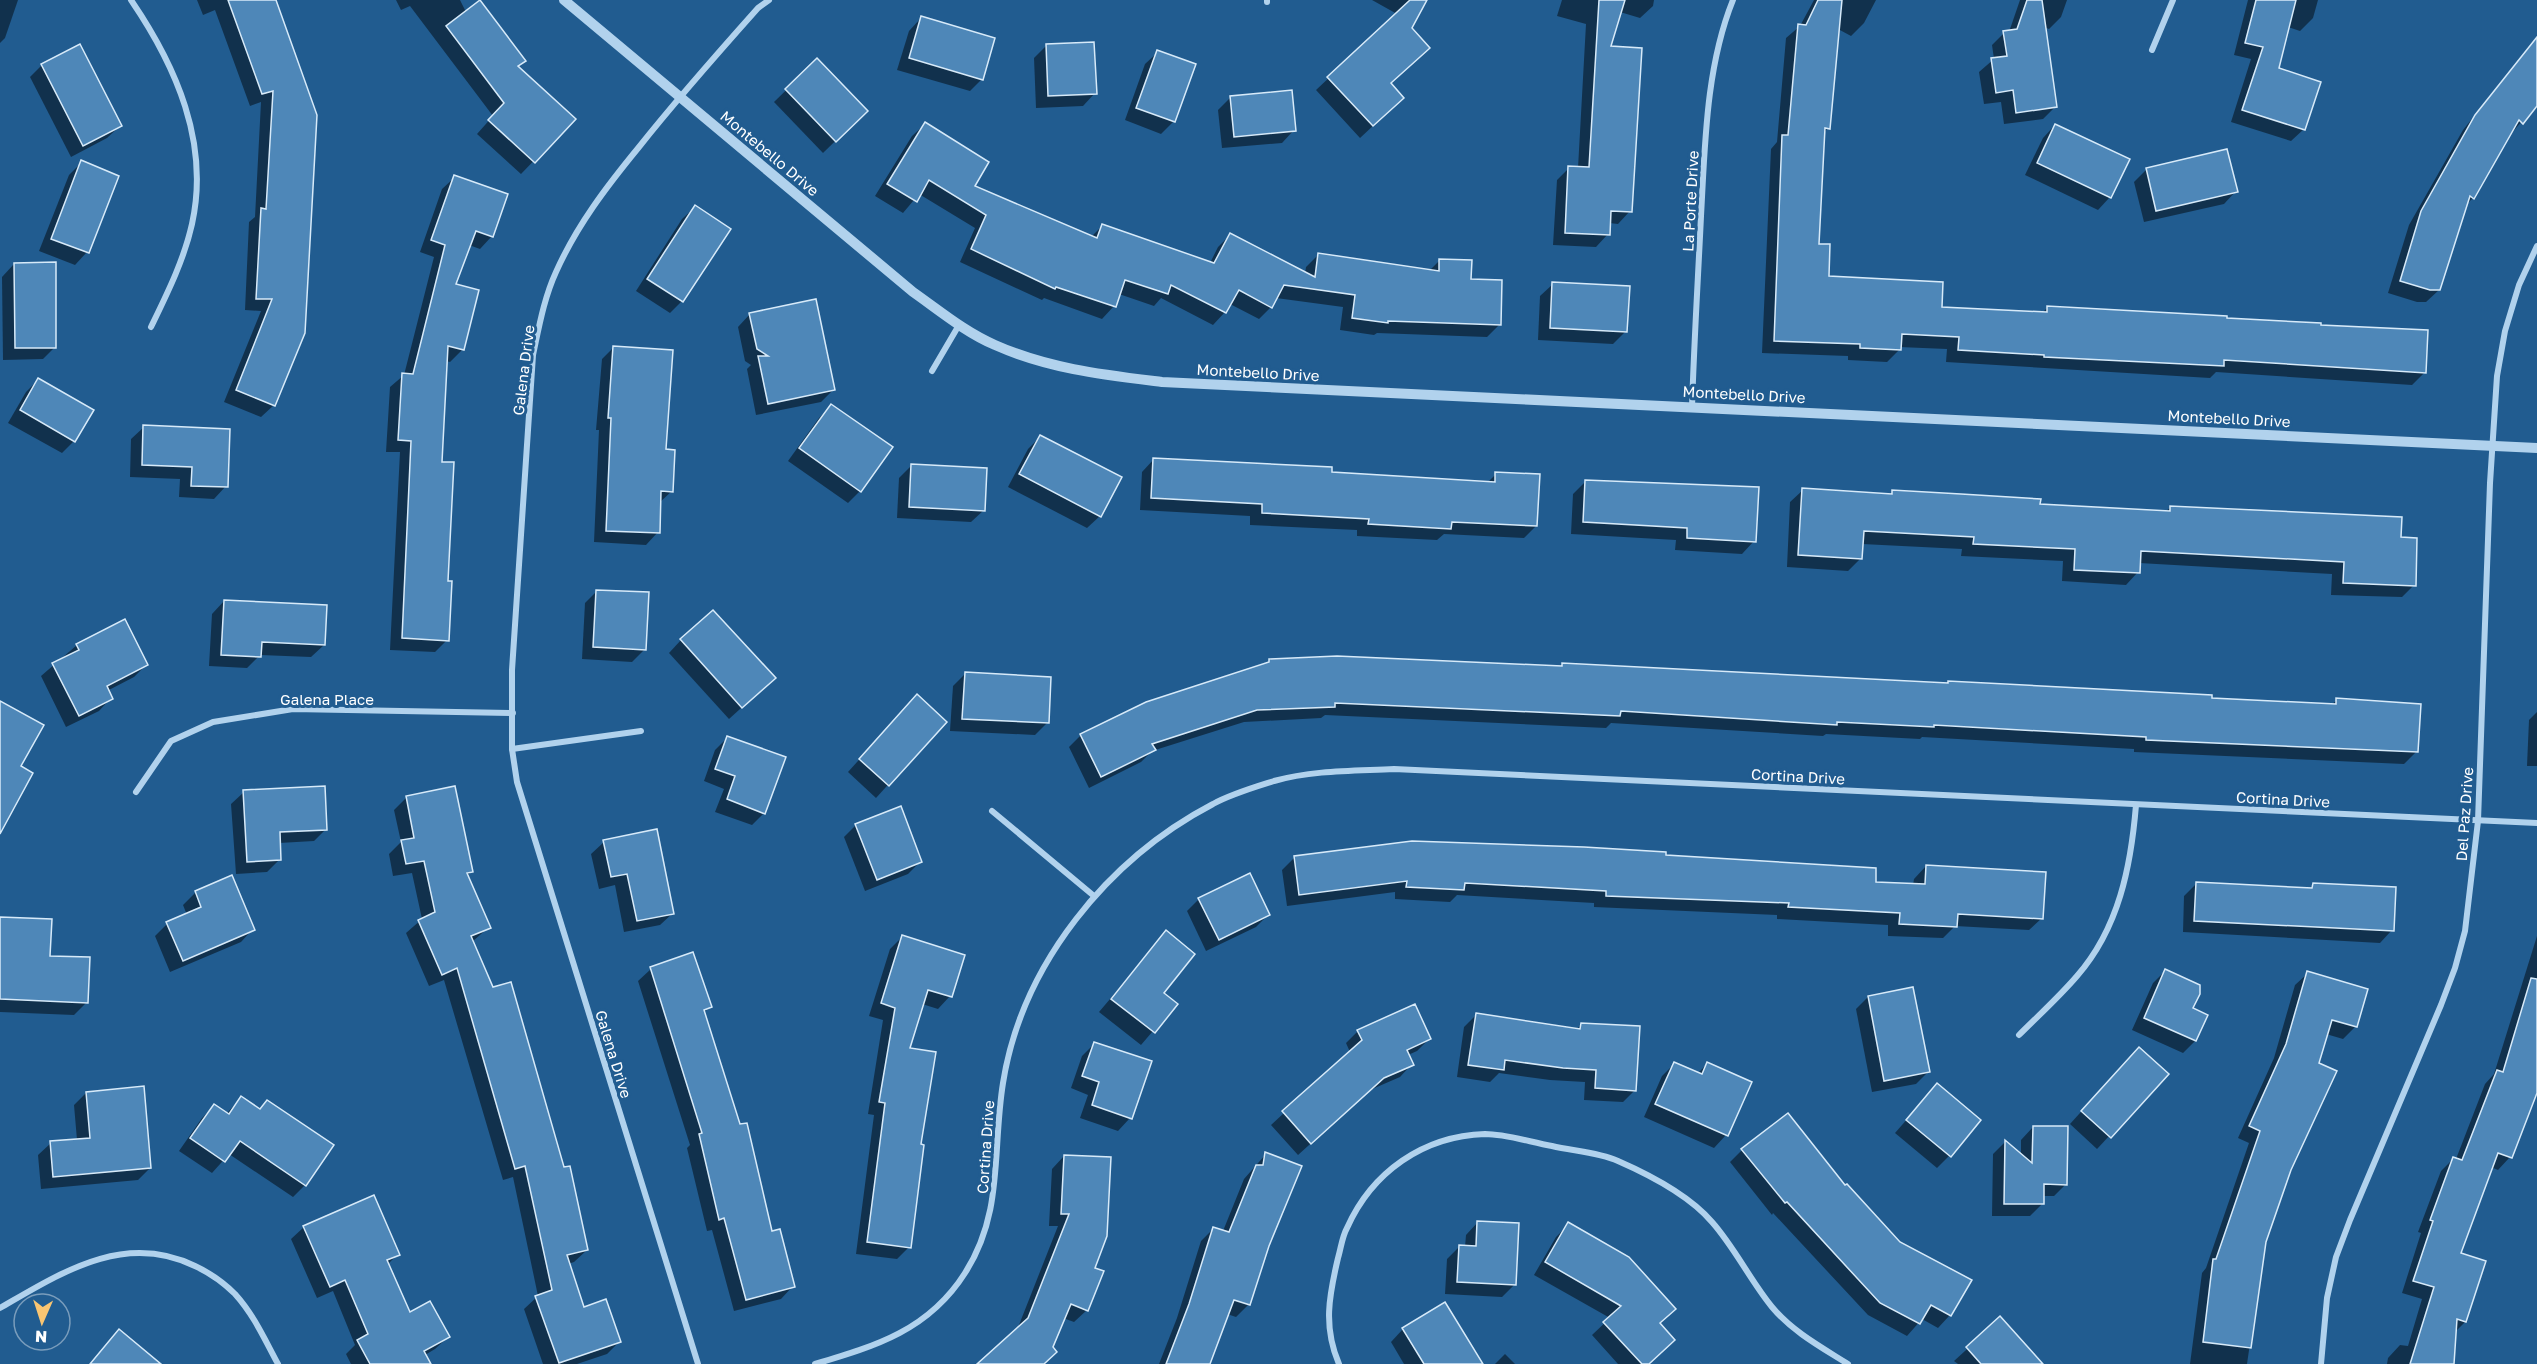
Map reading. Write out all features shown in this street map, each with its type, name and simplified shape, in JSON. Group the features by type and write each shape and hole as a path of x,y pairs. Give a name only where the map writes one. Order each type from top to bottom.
{"street":[{"path":"131,0 170,64 185,101 193,140 197,182 192,224 178,269 152,327"},
{"name":"Montebello Drive","path":"564,0 913,292 959,325 993,345 1031,360 1075,371 1162,382 2537,448"},
{"name":"Galena Drive","path":"698,1364 517,782 512,749 512,670 533,355 541,316 555,274 595,201 679,97 758,8 769,0"},
{"name":"La Porte Drive","path":"1692,407 1703,170 1709,105 1716,55 1733,0"},
{"path":"2152,50 2173,0"},
{"name":"Del Paz Drive","path":"2321,1364 2327,1298 2336,1257 2455,968 2465,931 2478,821 2492,446 2497,376 2505,331 2518,285 2537,246"},
{"path":"932,370 959,325"},
{"name":"Galena Place","path":"136,792 171,741 213,722 293,709 513,713"},
{"path":"512,749 641,731"},
{"name":"Cortina Drive","path":"815,1364 873,1347 910,1329 940,1304 965,1273 981,1242 993,1200 1003,1083 1012,1043 1030,995 1053,952 1094,896 1133,858 1172,827 1216,802 1276,780 1329,772 1406,770 2537,823"},
{"path":"2019,1035 2079,974 2109,928 2123,889 2132,850 2136,805"},
{"path":"992,811 1094,896"},
{"path":"1339,1364 1331,1345 1328,1318 1331,1287 1346,1229 1362,1200 1383,1174 1412,1153 1449,1139 1486,1134 1615,1160 1652,1178 1682,1197 1711,1221 1773,1308 1801,1335 1848,1364"},
{"path":"0,1308 49,1280 95,1259 135,1251 178,1258 213,1274 235,1295 255,1320 278,1364"}],"building":[{"path":"228,0 276,0 317,115 305,333 275,406 236,390 272,299 256,299 261,208 266,209 273,91 262,94"},
{"path":"480,0 526,61 518,66 576,119 535,163 488,120 504,103 446,26"},
{"path":"1410,0 1427,0 1412,28 1430,48 1391,83 1404,98 1373,126 1327,77"},
{"path":"1599,0 1625,0 1611,46 1642,48 1632,212 1611,211 1610,235 1565,233 1568,166 1589,167"},
{"path":"1818,0 1842,0 1830,129 1825,128 1819,244 1830,244 1829,276 1943,282 1942,307 2047,312 2047,306 2428,330 2426,373 2224,360 2224,366 2044,357 2044,355 1958,350 1959,337 1902,334 1901,350 1860,348 1860,344 1774,341 1782,135 1788,135 1798,24 1806,25"},
{"path":"2027,0 2042,0 2057,107 2016,113 2013,90 1996,93 1991,58 2007,56 2003,31 2017,29"},
{"path":"2256,0 2296,0 2279,68 2321,82 2305,130 2242,110 2263,47 2245,43"},
{"path":"921,16 995,38 983,80 909,58"},
{"path":"2537,37 2537,106 2523,124 2519,120 2474,199 2470,196 2440,290 2430,290 2400,281 2421,211 2475,115"},
{"path":"1094,42 1097,94 1048,96 1046,44"},
{"path":"80,44 122,126 83,146 41,64"},
{"path":"1157,50 1196,64 1175,122 1136,108"},
{"path":"817,58 868,111 836,142 785,89"},
{"path":"1292,90 1296,131 1234,137 1230,96"},
{"path":"925,122 989,162 975,186 1097,238 1102,224 1214,263 1230,233 1315,277 1318,253 1439,271 1439,259 1472,260 1471,279 1502,280 1501,325 1388,321 1388,323 1352,318 1355,295 1284,285 1272,308 1239,290 1226,313 1171,285 1168,294 1125,280 1116,307 1056,287 1055,289 971,249 986,215 929,180 917,202 887,184"},
{"path":"2055,124 2130,159 2111,198 2037,163"},
{"path":"2227,149 2238,192 2156,211 2146,168"},
{"path":"81,160 119,176 89,253 51,239"},
{"path":"454,175 508,194 493,237 476,231 456,284 479,290 464,350 448,346 442,462 454,462 448,581 452,581 449,641 402,638 411,441 398,440 402,373 413,374 445,245 431,240"},
{"path":"695,205 731,229 683,302 647,279"},
{"path":"56,262 56,348 15,348 14,263"},
{"path":"1552,282 1630,286 1627,332 1550,328"},
{"path":"816,299 835,390 768,404 758,356 768,356 757,349 749,313"},
{"path":"613,346 673,350 666,449 675,450 673,492 661,491 660,533 606,531 611,418 608,418"},
{"path":"38,378 94,410 75,442 20,410"},
{"path":"831,404 893,447 861,492 799,448"},
{"path":"143,425 230,429 228,487 191,486 192,467 142,465"},
{"path":"1040,435 1122,477 1101,517 1019,474"},
{"path":"1153,458 1332,467 1332,472 1495,482 1495,472 1540,474 1537,526 1452,522 1451,529 1368,524 1369,519 1262,513 1262,504 1151,498"},
{"path":"911,464 987,468 985,511 909,507"},
{"path":"1585,480 1759,487 1756,542 1687,538 1687,528 1583,522"},
{"path":"1802,488 1892,494 1892,490 2041,499 2040,504 2170,511 2170,506 2402,517 2401,537 2417,538 2416,586 2343,583 2344,562 2141,551 2140,573 2074,570 2075,549 1973,544 1974,537 1864,531 1862,559 1798,555"},
{"path":"596,590 649,592 646,650 593,647"},
{"path":"224,600 327,605 325,645 262,642 261,657 221,655"},
{"path":"713,610 776,678 742,708 680,639"},
{"path":"125,619 148,665 107,686 113,699 79,716 52,663 79,650 76,644"},
{"path":"1337,656 1562,666 1562,663 1948,683 1948,681 2336,704 2336,698 2421,704 2418,752 2146,740 2146,737 1934,725 1934,727 1837,722 1837,725 1621,711 1620,716 1335,703 1335,707 1257,710 1152,744 1156,750 1101,777 1080,734 1146,702 1269,662 1269,659"},
{"path":"965,672 1051,677 1049,723 962,719"},
{"path":"917,694 947,722 889,786 859,759"},
{"path":"0,701 44,725 21,766 33,773 0,834"},
{"path":"727,736 786,757 765,814 727,799 735,776 715,769"},
{"path":"325,786 327,830 280,832 281,860 247,862 243,790"},
{"path":"455,786 473,872 467,873 491,928 471,936 493,987 511,982 564,1167 570,1166 588,1250 567,1255 584,1307 606,1299 621,1342 559,1363 535,1296 552,1290 525,1166 515,1169 457,968 442,975 418,920 435,912 424,861 406,864 401,840 414,838 406,796"},
{"path":"901,806 922,862 877,880 855,824"},
{"path":"657,829 674,914 637,921 627,874 611,877 603,840"},
{"path":"1412,841 1584,847 1666,852 1666,855 1876,868 1876,882 1925,884 1926,865 2046,872 2043,919 1958,914 1957,927 1899,924 1900,913 1788,907 1789,903 1606,896 1606,891 1465,883 1464,890 1406,887 1407,881 1299,895 1294,856"},
{"path":"1250,873 1270,915 1219,940 1198,898"},
{"path":"232,875 255,930 183,961 166,922 201,907 195,891"},
{"path":"2196,882 2312,888 2313,883 2396,887 2394,931 2194,921"},
{"path":"0,917 52,919 50,956 90,957 88,1003 0,999"},
{"path":"1166,930 1195,954 1164,993 1178,1004 1155,1033 1111,999"},
{"path":"902,935 965,955 952,997 928,990 910,1048 936,1052 921,1144 924,1145 911,1248 867,1242 885,1103 879,1102 895,1008 881,1003"},
{"path":"693,952 712,1007 704,1010 740,1124 747,1123 772,1231 780,1229 795,1287 746,1300 724,1218 719,1220 699,1134 702,1133 650,967"},
{"path":"2165,969 2200,985 2200,994 2193,1008 2208,1015 2196,1041 2144,1018"},
{"path":"2307,971 2368,989 2357,1027 2332,1020 2319,1063 2337,1071 2291,1170 2266,1242 2251,1348 2203,1342 2213,1259 2216,1259 2260,1131 2249,1126 2286,1044"},
{"path":"2531,978 2537,979 2537,1093 2512,1158 2498,1153 2461,1253 2486,1261 2466,1322 2457,1319 2454,1364 2410,1364 2434,1287 2413,1281 2433,1221 2430,1220 2453,1157 2462,1160 2497,1070 2503,1072"},
{"path":"1913,987 1930,1072 1884,1081 1868,996"},
{"path":"1415,1004 1431,1039 1407,1050 1414,1065 1384,1078 1311,1144 1282,1111 1362,1040 1357,1030"},
{"path":"1476,1013 1580,1029 1581,1023 1640,1026 1636,1091 1595,1088 1596,1070 1505,1060 1504,1070 1468,1065"},
{"path":"1094,1042 1152,1061 1132,1119 1092,1105 1099,1082 1082,1076"},
{"path":"2139,1047 2169,1074 2111,1138 2081,1111"},
{"path":"1674,1062 1702,1074 1707,1062 1752,1082 1728,1136 1655,1104"},
{"path":"1937,1083 1981,1120 1951,1157 1906,1120"},
{"path":"144,1086 151,1168 53,1177 50,1141 90,1138 86,1092"},
{"path":"241,1096 260,1109 267,1100 334,1145 306,1186 240,1141 225,1162 190,1138 214,1104 229,1114"},
{"path":"1788,1113 1845,1185 1847,1184 1900,1242 1972,1280 1951,1316 1931,1305 1920,1324 1880,1303 1787,1202 1785,1203 1741,1149"},
{"path":"2033,1126 2068,1126 2067,1185 2044,1184 2044,1204 2004,1204 2005,1140 2032,1163"},
{"path":"1265,1152 1302,1166 1269,1246 1250,1305 1234,1300 1210,1364 1166,1364 1189,1304 1213,1227 1229,1232 1256,1165 1263,1165"},
{"path":"1064,1155 1111,1157 1107,1236 1095,1268 1104,1271 1088,1311 1071,1304 1053,1347 1057,1352 1044,1364 977,1364 1028,1318 1069,1214 1061,1214"},
{"path":"374,1195 400,1255 387,1260 410,1312 430,1301 450,1337 424,1351 431,1364 370,1364 357,1340 368,1334 345,1280 330,1287 303,1226"},
{"path":"1477,1221 1519,1223 1516,1285 1457,1282 1459,1245 1476,1246"},
{"path":"1568,1222 1629,1257 1676,1309 1660,1323 1675,1340 1649,1364 1642,1364 1603,1322 1621,1306 1545,1262"},
{"path":"1445,1302 1483,1364 1424,1364 1402,1328"},
{"path":"2000,1316 2043,1364 1981,1364 1966,1347"},
{"path":"119,1329 161,1364 90,1364"}]}
